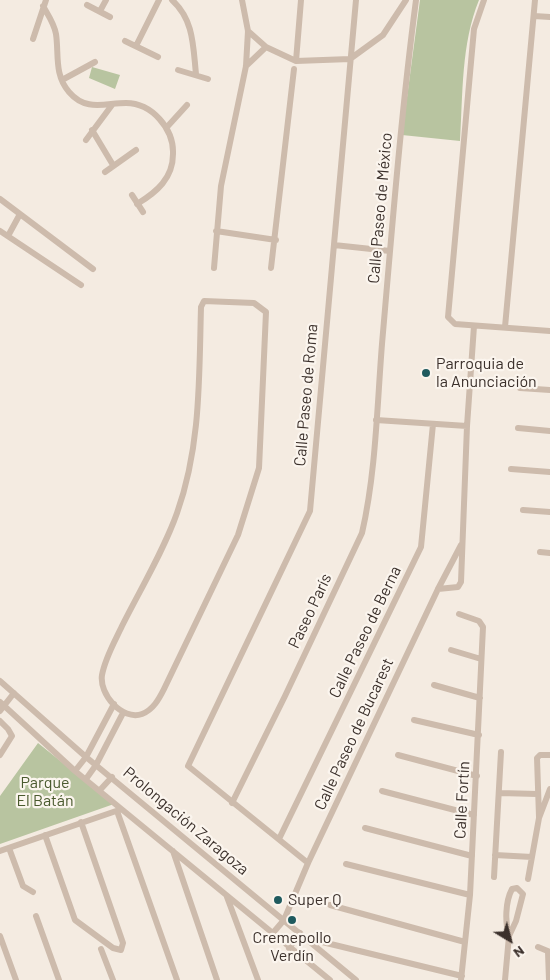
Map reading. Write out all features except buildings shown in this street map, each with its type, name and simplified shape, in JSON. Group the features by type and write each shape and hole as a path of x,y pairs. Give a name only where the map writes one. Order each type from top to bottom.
{"street":[{"path":"100,11 106,0"},
{"path":"136,46 159,0"},
{"path":"172,0 186,14 192,40 196,74"},
{"path":"214,268 221,186 246,66 248,31 242,0"},
{"path":"296,61 301,0"},
{"name":"Calle Paseo de Roma","path":"232,803 188,766 310,511 356,0"},
{"path":"248,31 266,47 296,61 350,59 383,35 406,0"},
{"name":"Calle Paseo de México","path":"376,420 404,94 416,0"},
{"path":"484,0 474,29 448,317 450,322 455,324 550,331"},
{"path":"505,327 535,0"},
{"path":"33,39 44,3"},
{"path":"44,3 56,33 58,69 69,92 80,100 99,107 125,103 141,106 160,119 167,127 172,142 171,170 163,185 138,204"},
{"path":"87,5 110,17"},
{"path":"534,16 550,17"},
{"path":"125,41 158,57"},
{"path":"246,66 266,47"},
{"path":"62,80 95,62"},
{"path":"178,70 208,79"},
{"path":"271,268 276,240 294,70"},
{"path":"167,127 187,105"},
{"path":"86,140 112,106"},
{"path":"92,130 113,165"},
{"path":"105,172 136,150"},
{"path":"132,195 143,212"},
{"path":"0,199 93,269"},
{"path":"8,236 20,214"},
{"path":"0,231 81,285"},
{"path":"216,232 276,240"},
{"path":"334,244 390,251"},
{"path":"204,301 254,304 266,312 259,468 238,535 159,698 144,713 137,716 123,713 114,704 102,685 102,675 112,647 177,515 191,469 197,426 201,306 204,301"},
{"path":"438,589 460,586 466,426 474,326"},
{"path":"520,388 550,390"},
{"path":"376,420 466,426"},
{"name":"Paseo París","path":"232,803 362,533 366,515 376,420"},
{"name":"Calle Paseo de Berna","path":"279,839 421,547 432,424"},
{"path":"518,428 550,431"},
{"path":"511,469 550,472"},
{"path":"524,510 550,512"},
{"name":"Calle Paseo de Bucarest","path":"272,934 284,920 308,863 438,589 462,545"},
{"path":"540,552 550,553"},
{"name":"Calle Fortín","path":"459,614 481,622 483,627 470,895 461,978"},
{"path":"450,650 481,659"},
{"name":"Prolongación Zaragoza","path":"0,681 86,757 284,920 351,979"},
{"path":"434,685 480,698"},
{"path":"2,706 14,694"},
{"path":"75,771 86,757 114,704"},
{"name":"Prolongación Zaragoza","path":"2,706 75,771 100,790 120,810 330,980"},
{"path":"86,779 96,765 123,713"},
{"path":"414,720 479,735"},
{"path":"0,721 12,736 0,755"},
{"path":"93,743 104,750"},
{"path":"494,877 501,752"},
{"path":"398,755 477,776"},
{"path":"539,818 537,758 540,755 550,755"},
{"path":"100,790 112,777"},
{"path":"528,879 539,818 550,789"},
{"path":"382,791 474,815"},
{"path":"500,793 537,794"},
{"path":"232,803 308,863"},
{"path":"0,851 120,810 177,980"},
{"path":"44,835 75,920 113,948 121,950 123,943 81,822"},
{"path":"365,828 472,856"},
{"path":"9,848 23,886 32,892"},
{"path":"172,851 217,980"},
{"path":"494,856 532,857"},
{"path":"346,864 470,895"},
{"path":"506,978 509,936 507,914 512,889 517,888 523,894 522,903 509,936"},
{"path":"226,895 257,980"},
{"path":"330,905 465,942"},
{"path":"36,916 59,980"},
{"path":"289,948 300,934"},
{"path":"0,936 16,980"},
{"path":"306,939 461,978"},
{"path":"538,947 549,952 549,980"},
{"path":"101,949 112,980"}],"green space":[{"path":"420,0 479,0 473,17 466,52 460,141 402,135"},
{"path":"92,67 120,75 115,89 89,78"},
{"name":"Parque El Batán","path":"38,743 114,804 0,844 0,796"}],"place":[{"name":"Parroquia de la Anunciación","path":"426,373"},
{"name":"Super Q","path":"278,900"},
{"name":"Cremepollo Verdín","path":"292,920"}]}
